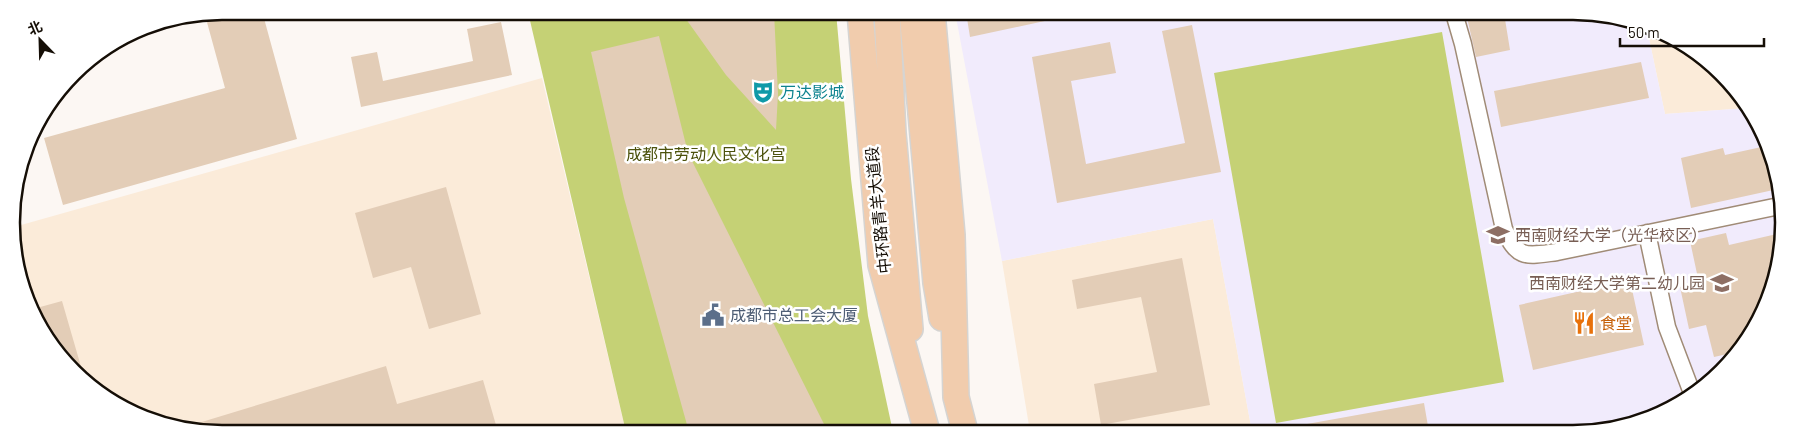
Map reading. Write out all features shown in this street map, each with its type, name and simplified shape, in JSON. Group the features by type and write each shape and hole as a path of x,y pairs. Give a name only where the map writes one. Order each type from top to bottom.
{"main road":[{"name":"中环路青羊大道段","path":"861,20 881,265 924,422"},
{"path":"887,20 893,133 914,372 924,422"},
{"path":"913,20 936,284 956,397 963,425"},
{"path":"933,20 952,234 956,397"}],"street":[{"path":"1456,20 1504,230 1512,247 1528,255 1547,253 1775,207"},
{"path":"1647,233 1667,327 1690,387"}],"shaded area":[{"name":"西南财经大学（光华校区）","path":"957,20 1586,20 1625,27 1648,34 1665,114 1740,109 1760,145 1768,170 1775,209 1775,236 1771,262 1760,300 1748,324 1725,356 1706,375 1685,391 1650,410 1625,418 1586,425 1251,425 1213,219 1002,261"},
{"path":"1648,34 1674,47 1706,70 1725,89 1740,109 1665,114"},
{"path":"542,78 624,425 209,425 157,414 121,398 99,383 79,366 54,335 35,300 31,288 24,262 20,225"},
{"path":"1213,219 1251,425 1029,425 1002,261"}],"green space":[{"name":"成都市劳动人民文化宫","path":"530,20 837,20 851,179 868,316 891,425 624,425"},
{"path":"1442,32 1504,382 1276,423 1214,73"}],"building":[{"path":"206,20 264,20 297,139 63,205 44,138 225,88"},
{"path":"687,20 774,20 778,94 776,130 726,75"},
{"path":"967,20 1049,20 970,37"},
{"path":"1468,20 1505,20 1510,50 1476,57"},
{"path":"501,22 512,75 361,107 351,57 377,52 383,81 473,61 467,29"},
{"path":"1192,25 1221,172 1057,203 1032,57 1110,42 1116,73 1071,81 1086,164 1185,143 1162,31"},
{"name":"成都市总工会大厦","path":"659,36 688,153 824,425 687,425 624,198 591,52"},
{"path":"1641,62 1649,98 1501,127 1494,91"},
{"path":"1761,147 1772,190 1691,208 1681,158 1723,148 1725,155"},
{"path":"446,187 481,314 429,329 411,267 373,278 355,213"},
{"path":"1726,233 1729,245 1775,234 1771,262 1760,300 1748,324 1726,354 1714,357 1706,325 1689,329 1680,287 1699,283 1690,241"},
{"path":"1182,258 1210,405 1101,425 1094,384 1157,372 1141,297 1077,309 1072,280"},
{"path":"1630,280 1644,345 1533,370 1519,305"},
{"path":"62,301 81,368 54,335 39,307"},
{"path":"386,366 397,404 483,380 496,425 209,425 198,423"},
{"path":"1424,403 1428,425 1307,425"}],"place":[{"name":"万达影城","path":"763,92"},
{"name":"西南财经大学（光华校区）","path":"1498,235"},
{"name":"西南财经大学第二幼儿园","path":"1722,283"},
{"name":"成都市总工会大厦","path":"713,315"},
{"name":"食堂","path":"1584,323"}]}
